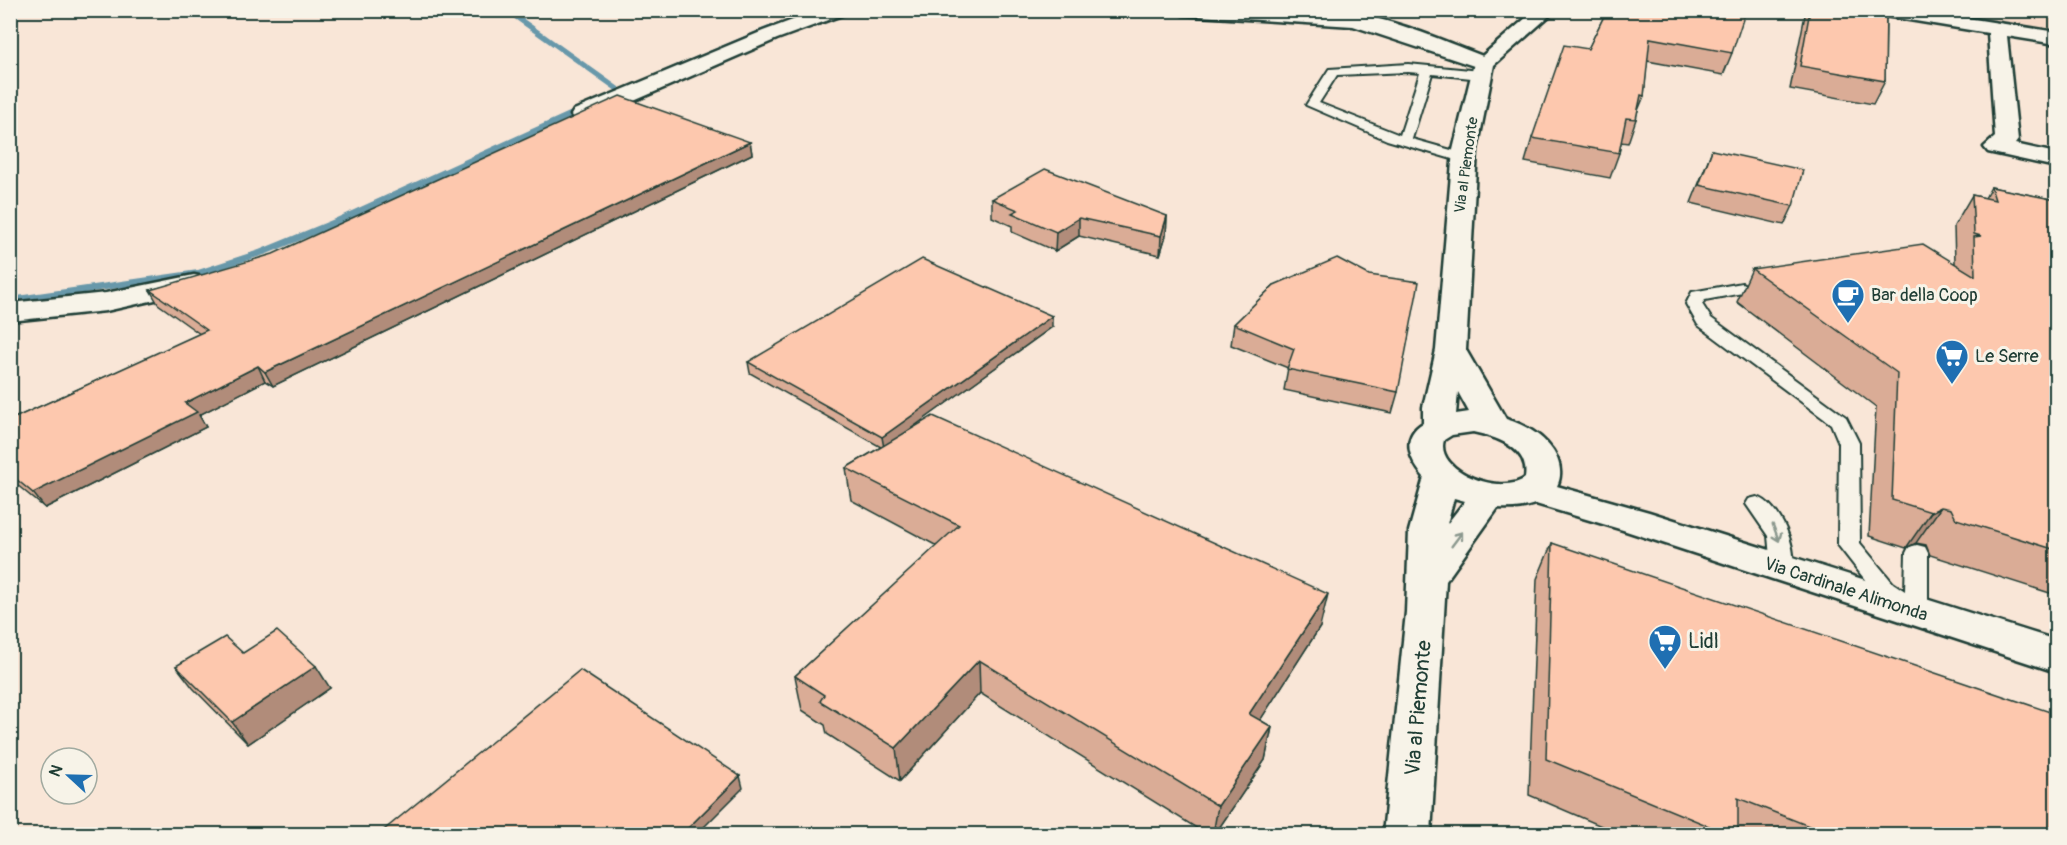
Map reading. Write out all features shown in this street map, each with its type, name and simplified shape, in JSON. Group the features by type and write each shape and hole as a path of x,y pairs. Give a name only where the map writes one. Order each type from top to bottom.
{"street":[{"path":"560,125 700,64 839,10"},
{"path":"1183,10 1353,20 1379,26 1483,69 1547,10"},
{"path":"1879,10 2056,38"},
{"path":"1997,28 2007,140 1996,147 2056,160"},
{"name":"Via al Piemonte","path":"1440,427 1439,407 1451,350 1464,158 1483,69"},
{"path":"10,312 106,302 175,289 217,276"},
{"path":"1451,350 1493,426"},
{"path":"1460,422 1493,426 1516,435 1529,443 1537,452 1538,480 1516,496 1488,496 1467,491 1442,477 1431,467 1424,451 1428,436 1440,427 1460,422"},
{"name":"Via al Piemonte","path":"1407,834 1426,612 1427,531 1442,477"},
{"name":"Via Cardinale Alimonda","path":"1538,480 1636,521 2056,656"},
{"path":"1425,581 1488,496"}],"lane":[{"path":"1464,158 1405,141 1312,105 1333,72 1408,68 1483,69"},
{"path":"1405,141 1427,70"},
{"path":"1742,288 1698,296 1694,304 1704,321 1839,422 1849,443 1849,545 1885,589 1916,612"},
{"path":"1757,504 1779,535 1782,568"},
{"path":"1916,612 1917,554"}],"shaded area":[{"path":"1929,11 2056,11 2056,30"}],"building":[{"path":"1607,10 1746,10 1732,53 1650,38 1644,96 1641,95 1636,119 1626,118 1619,153 1532,138 1564,45 1588,49"},
{"path":"1810,10 1886,10 1885,81 1800,66"},
{"path":"620,96 750,142 265,372 258,366 185,403 197,412 33,493 10,474 10,420 207,330 150,290 273,254"},
{"path":"1712,150 1803,170 1793,206 1699,185"},
{"path":"1045,169 1167,216 1161,236 1079,218 1056,232 1012,213 1018,210 992,199"},
{"name":"Le Serre","path":"1991,187 2056,200 2056,550 1956,519 1951,509 1941,507 1931,512 1892,500 1897,373 1752,269 1923,244 1975,276 1974,237 1981,236 1974,234 1972,195 1995,200"},
{"path":"1337,258 1369,275 1419,282 1398,392 1287,369 1294,349 1234,324 1274,285"},
{"path":"922,259 1052,316 882,437 748,362"},
{"path":"933,416 1328,594 1249,714 1272,727 1218,806 979,660 896,748 820,701 824,695 795,676 959,525 846,468"},
{"name":"Lidl","path":"1552,543 2056,714 2056,834 1829,834 1738,798 1738,834 1728,834 1546,759"},
{"path":"277,631 316,666 232,722 176,666 225,637 243,653"},
{"path":"580,670 740,776 682,834 379,834"}],"waterway":[{"path":"505,10 622,92 607,98"},
{"path":"654,76 774,27"},
{"path":"10,301 200,273 263,252 336,222 587,107"}],"place":[{"name":"Bar della Coop","path":"1848,324"},
{"name":"Le Serre","path":"1952,385"},
{"name":"Lidl","path":"1665,670"}]}
